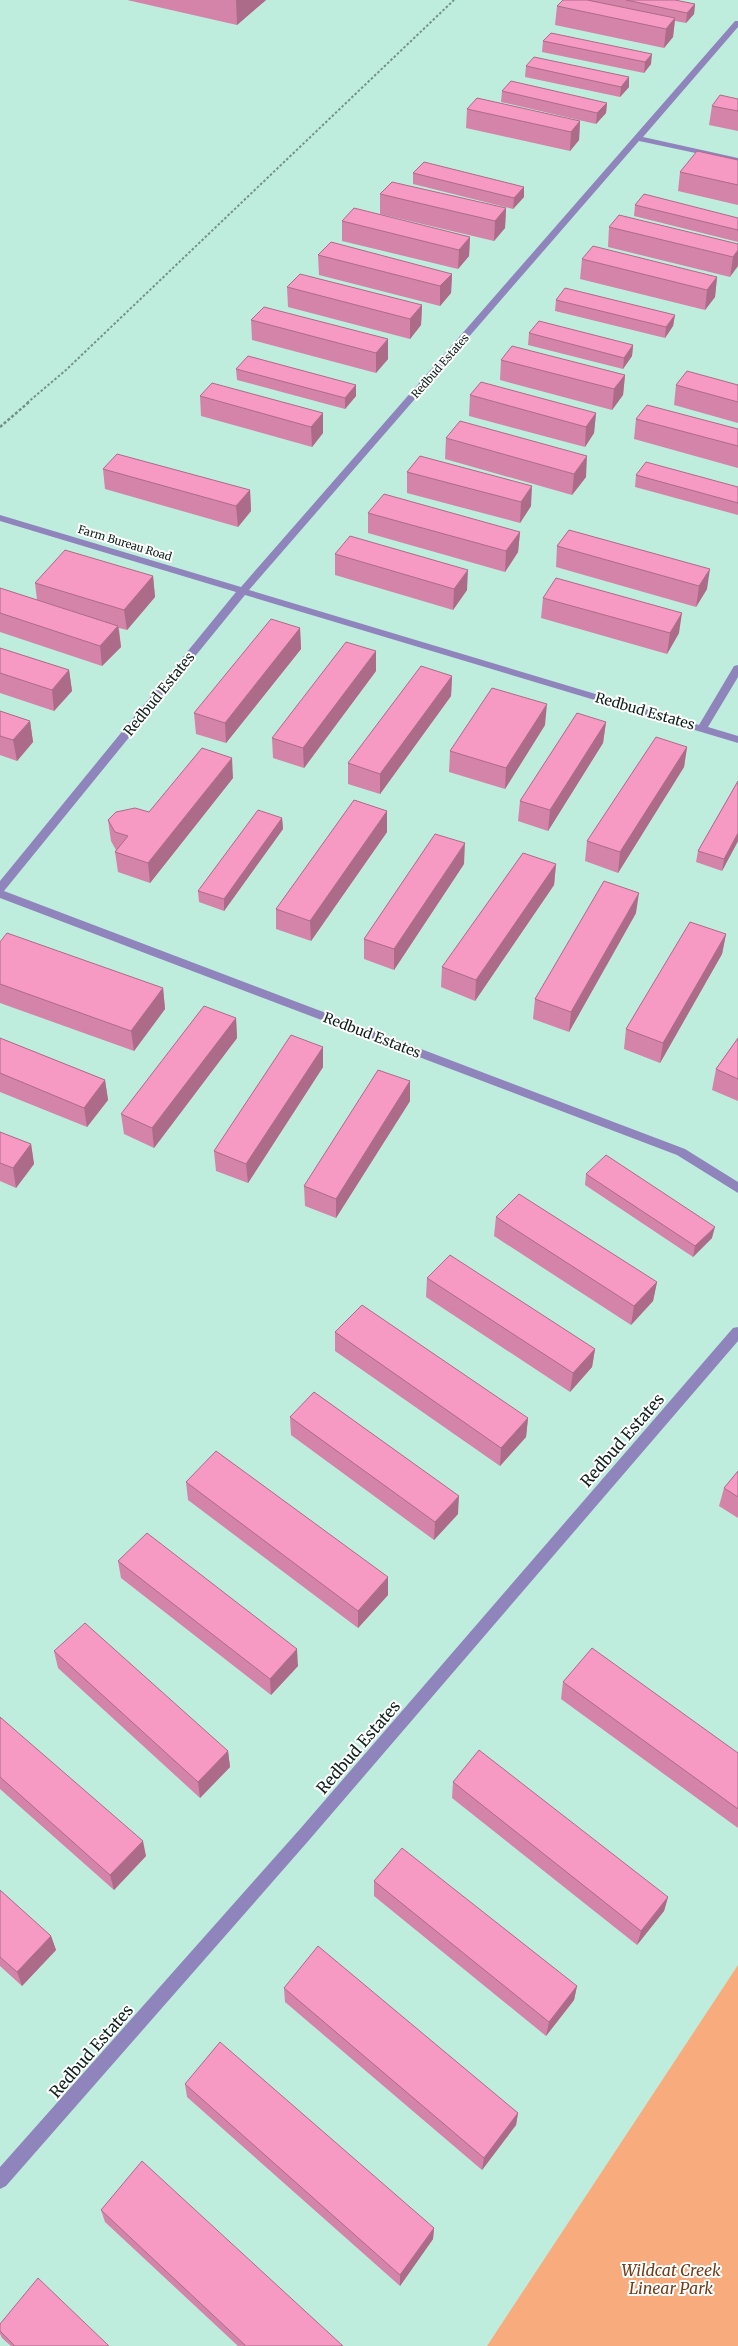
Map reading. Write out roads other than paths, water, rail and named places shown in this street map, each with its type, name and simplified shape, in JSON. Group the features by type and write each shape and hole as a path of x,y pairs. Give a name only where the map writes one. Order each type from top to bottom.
{"street":[{"name":"Redbud Estates","path":"0,889 242,592 738,23"},
{"path":"636,138 738,160"},
{"name":"Farm Bureau Road","path":"0,518 242,592"},
{"name":"Redbud Estates","path":"242,592 738,740"},
{"name":"Redbud Estates","path":"702,728 738,668"},
{"name":"Redbud Estates","path":"0,894 681,1152 738,1188"},
{"name":"Redbud Estates","path":"0,2180 306,1834 738,1332"}],"park label":[{"name":"Wildcat Creek Linear Park","path":"671,2279"}]}
